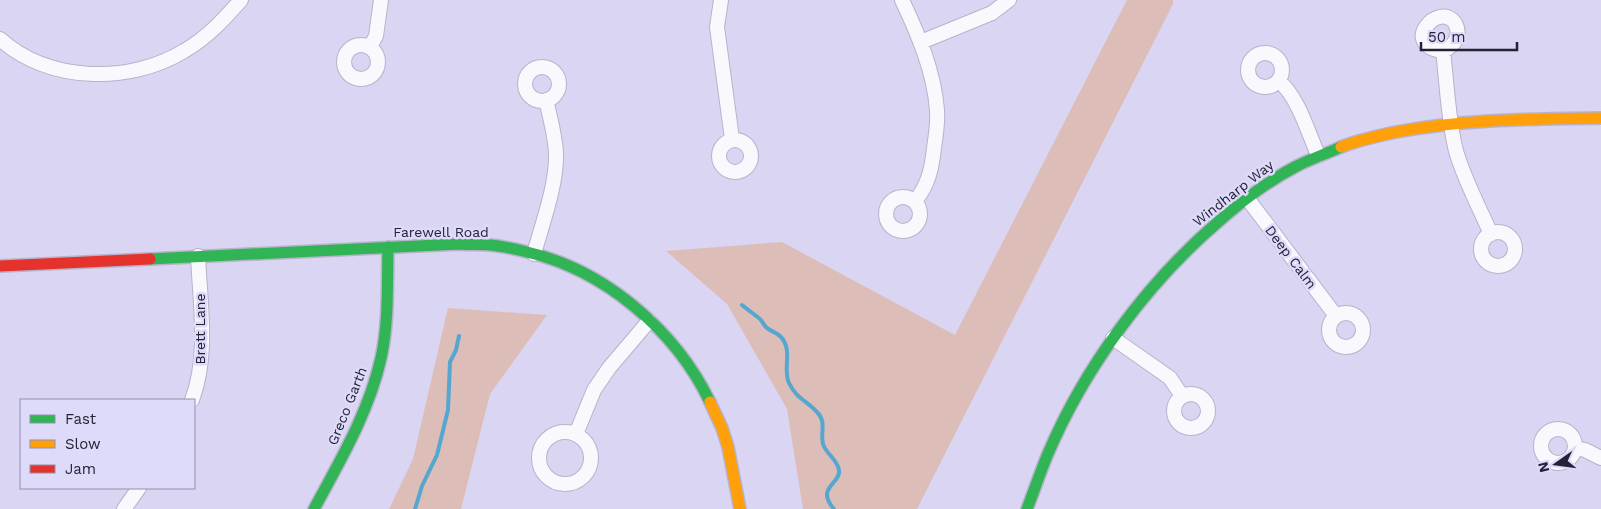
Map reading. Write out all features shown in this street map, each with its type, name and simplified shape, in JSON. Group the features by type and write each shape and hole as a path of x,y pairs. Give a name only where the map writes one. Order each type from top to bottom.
{"street":[{"path":"0,39 22,55 62,70 104,74 126,72 152,65 184,52 222,22 241,0"},
{"path":"370,47 376,36 381,0"},
{"path":"721,0 717,27 732,140"},
{"path":"902,0 921,42 937,109 930,178 923,192 915,201"},
{"path":"921,42 992,13 1009,0"},
{"path":"1443,51 1452,125 1461,164 1491,234"},
{"path":"1279,81 1288,88 1293,97 1318,155"},
{"path":"534,254 555,170 554,138 546,100"},
{"name":"Windharp Way","path":"1027,509 1036,479 1051,445 1070,408 1113,338 1148,293 1186,251 1211,227 1247,198 1290,169 1318,155 1350,143 1452,125 1510,120 1601,118"},
{"name":"Deep Calm","path":"1247,198 1336,316"},
{"name":"Farewell Road","path":"0,266 459,244 490,245 534,254 565,265 603,283 626,299 668,339 686,362 712,405 723,430 740,509"},
{"name":"Greco Garth","path":"314,509 346,450 377,372 387,314 388,247"},
{"name":"Brett Lane","path":"192,399 200,370 202,346 198,256"},
{"path":"576,434 594,390 609,368 649,320"},
{"path":"1113,338 1170,378 1182,396"},
{"path":"1575,448 1585,450 1601,458"},
{"path":"124,509 138,489"}],"shaded area":[{"path":"1127,0 1173,0 1173,4 917,509 803,509 787,409 727,304 666,251 782,242 955,335"},
{"path":"448,308 547,315 490,394 461,509 389,509 413,459"}],"waterway":[{"path":"742,305 760,319 768,329 777,333 784,341 787,353 787,377 789,383 798,396 813,408 822,420 823,444 839,470 839,475 830,486 827,496 834,509"},
{"path":"415,509 422,486 437,455 448,410 450,362 456,350 459,336"}],"traffic: fast":[{"path":"1027,509 1047,456 1079,391 1099,359 1142,300 1192,246 1246,199 1295,167 1341,147"},
{"path":"150,259 459,244 495,245 527,252 556,261 584,273 635,307 658,328 678,351 696,376 710,402"},
{"path":"314,509 353,436 376,378 384,344 388,247"}],"traffic: slow":[{"path":"1341,147 1361,140 1447,124 1498,120 1601,118"},
{"path":"710,402 728,447 740,509"}],"traffic: jam":[{"path":"0,266 150,259"}]}
